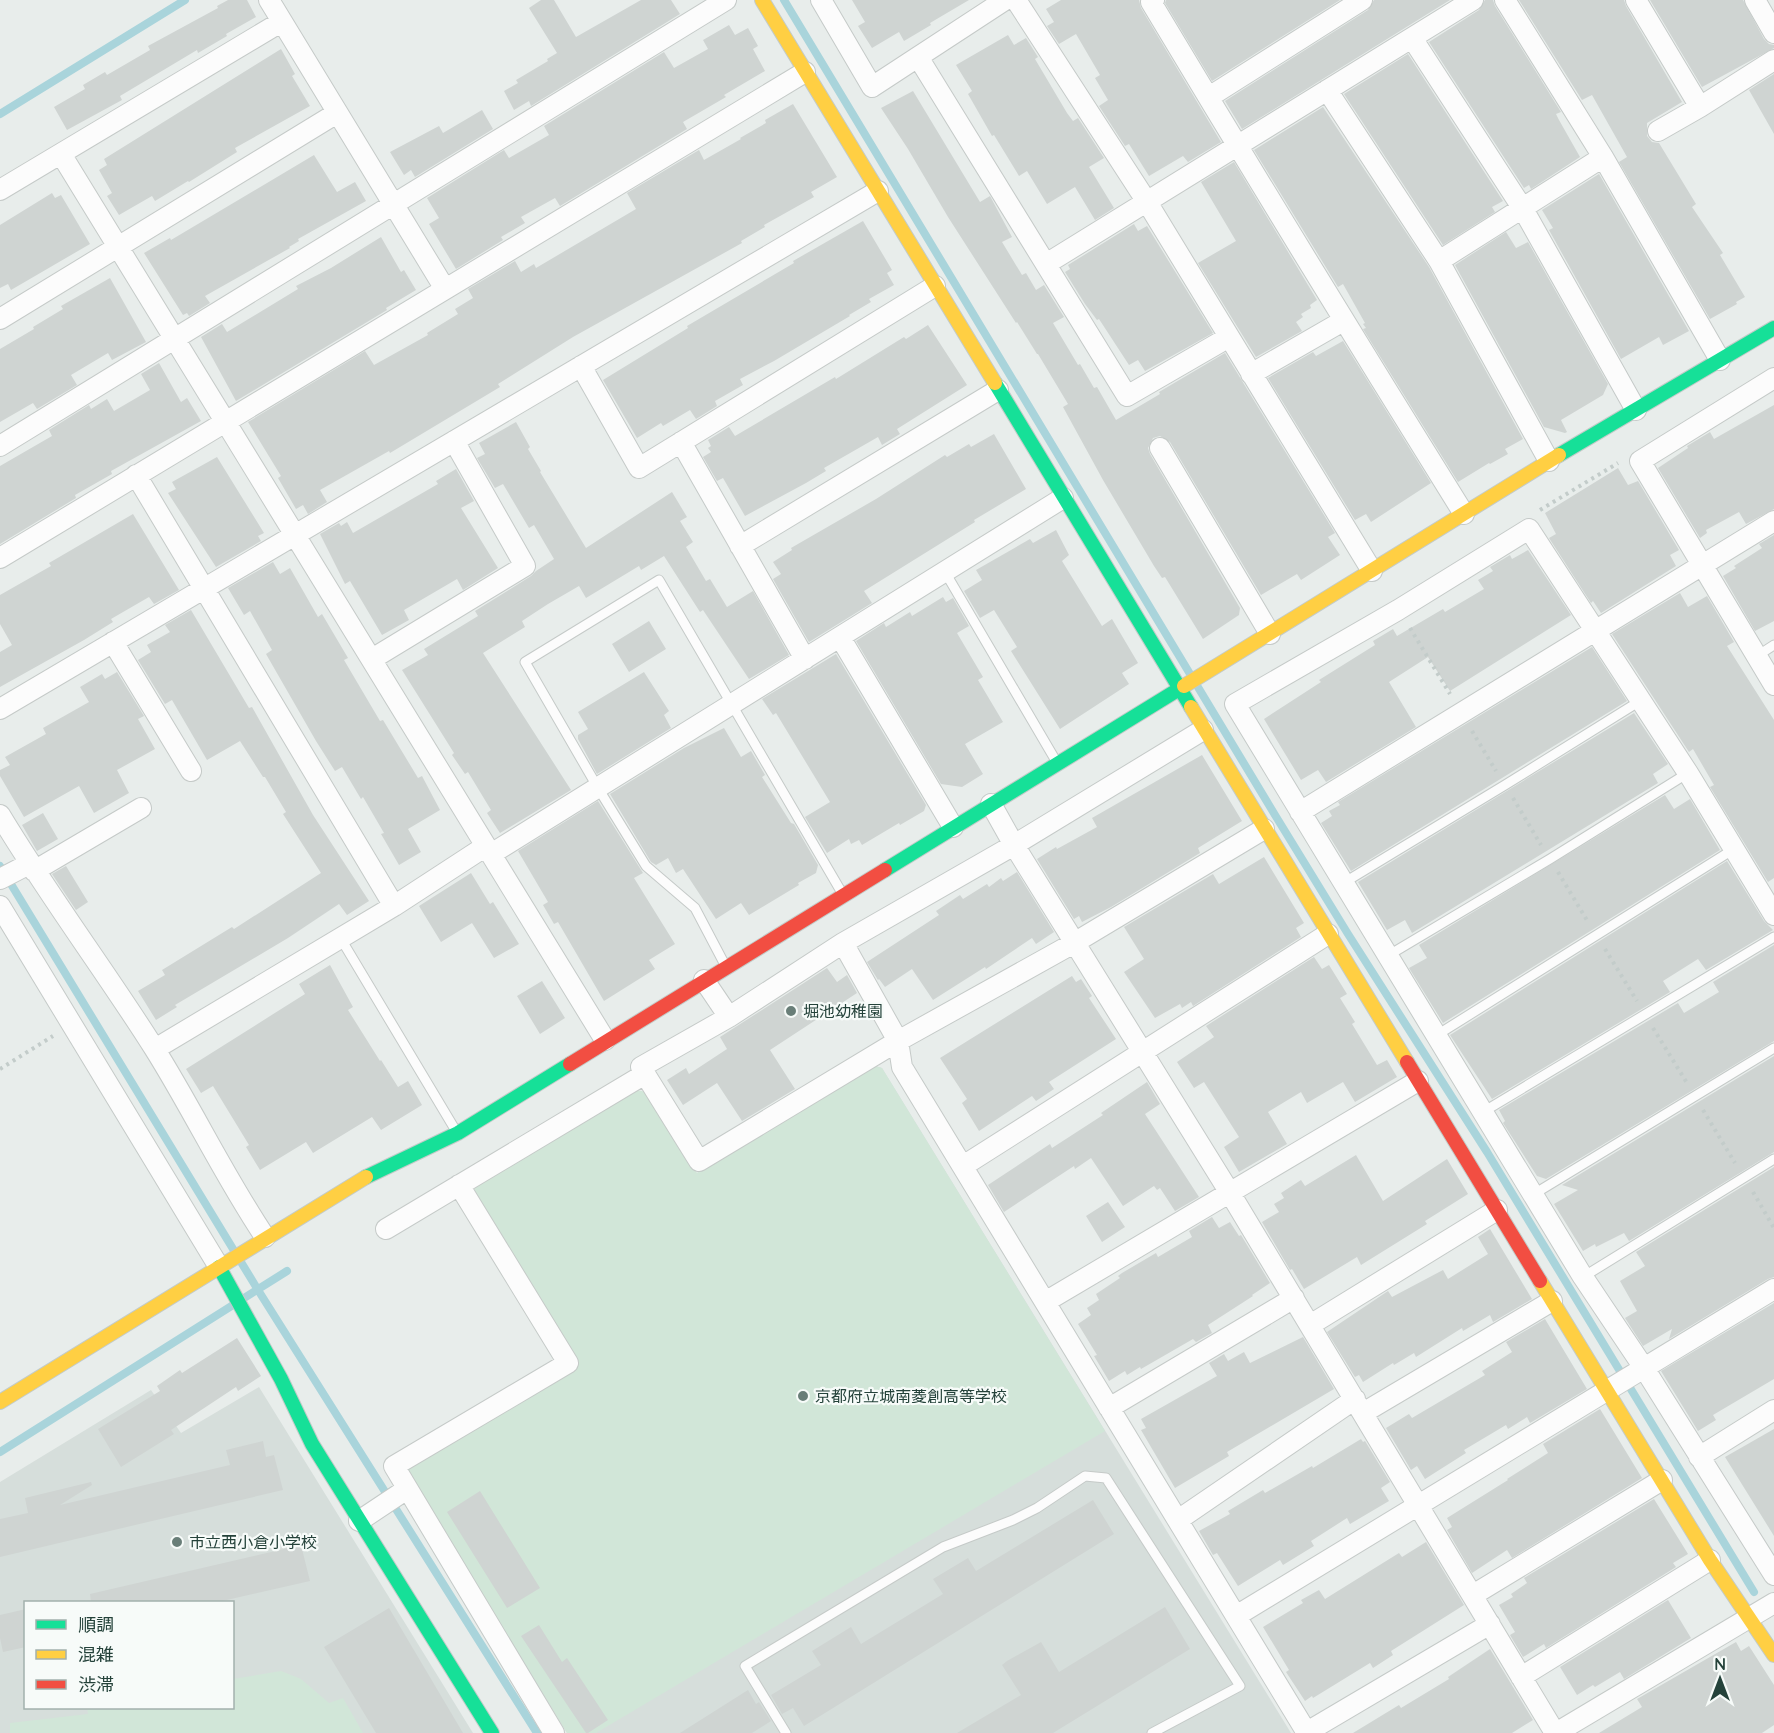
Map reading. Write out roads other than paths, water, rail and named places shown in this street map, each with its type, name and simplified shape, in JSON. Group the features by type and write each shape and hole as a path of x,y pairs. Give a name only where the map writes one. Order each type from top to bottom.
{"street":[{"path":"269,0 445,289"},
{"path":"0,446 726,0"},
{"path":"821,0 872,87 1005,0"},
{"path":"1016,0 1146,202 1372,572"},
{"path":"1154,0 1151,2 1343,321 1464,514"},
{"path":"1209,97 1362,0"},
{"path":"1046,264 1473,0"},
{"path":"1505,0 1603,158 1720,360"},
{"path":"1636,0 1700,107"},
{"path":"1755,0 1774,33"},
{"path":"766,1 805,72 1178,689 1710,1560 1774,1655"},
{"path":"0,190 281,22"},
{"path":"1412,38 1523,209 1636,410"},
{"path":"918,57 1127,396 1229,337"},
{"path":"1658,131 1774,60"},
{"path":"0,558 805,72"},
{"path":"1327,90 1438,261 1549,462"},
{"path":"0,319 337,113"},
{"path":"61,154 605,1040"},
{"path":"1438,261 1603,158"},
{"path":"0,709 878,191"},
{"path":"581,366 639,468 935,286"},
{"path":"1251,374 1343,321"},
{"path":"0,1402 361,1179 458,1133 605,1040 1549,462 1774,328"},
{"path":"1774,378 1640,461 1774,685"},
{"path":"740,546 998,390"},
{"path":"372,659 525,566 454,441"},
{"path":"681,442 805,658"},
{"path":"1160,448 1269,634"},
{"path":"136,476 394,906"},
{"path":"154,1049 598,788 1063,498"},
{"path":"1300,812 1774,521"},
{"path":"1774,915 1688,773 1640,701 1597,630 1529,529 1398,610 1235,704 1583,1277 1644,1368 1774,1575"},
{"path":"840,637 953,827"},
{"path":"113,642 191,771"},
{"path":"1203,730 1014,845 843,943 729,1017 641,1068 699,1161 898,1041 1074,943 1264,829"},
{"path":"991,804 1074,943 1294,1298 1555,1733 1774,1603"},
{"path":"0,879 30,867 141,808"},
{"path":"0,815 30,867 154,1049 236,1194 258,1242"},
{"path":"0,906 221,1266 230,1287 281,1379 312,1444 365,1517 492,1733"},
{"path":"963,1166 1328,934"},
{"path":"843,943 898,1041 902,1067 1307,1733 1490,1624"},
{"path":"704,980 729,1017"},
{"path":"386,1229 645,1074"},
{"path":"1045,1302 1418,1081"},
{"path":"459,1185 568,1363 394,1466 401,1493 551,1732"},
{"path":"1310,1325 1497,1210"},
{"path":"1236,1616 1774,1289"},
{"path":"1109,1408 1294,1298"},
{"path":"1178,1520 1359,1406 1552,1301"},
{"path":"1699,1457 1774,1410"},
{"path":"1473,1595 1662,1480"},
{"path":"365,1517 401,1493"},
{"path":"1521,1677 1710,1560"}],"lane":[{"path":"945,572 1058,763"},
{"path":"726,966 695,909 646,866 525,662 659,580 843,895"},
{"path":"1757,656 1774,645"},
{"path":"1345,882 1640,701"},
{"path":"1389,955 1688,773"},
{"path":"1437,1035 1734,849"},
{"path":"1484,1112 1774,937"},
{"path":"341,939 458,1133"},
{"path":"1534,1194 1774,1048"},
{"path":"1583,1277 1774,1159"},
{"path":"786,1733 746,1666 943,1547 1029,1512 1085,1476 1106,1478 1240,1686 1152,1733"}],"waterway":[{"path":"0,114 185,0"},
{"path":"784,0 1275,815 1487,1152 1754,1592"},
{"path":"0,866 258,1290 537,1733"},
{"path":"0,1452 287,1271"}],"place":[{"name":"堀池幼稚園","path":"791,1011"},
{"name":"京都府立城南菱創高等学校","path":"803,1396"},
{"name":"市立西小倉小学校","path":"177,1542"}]}
